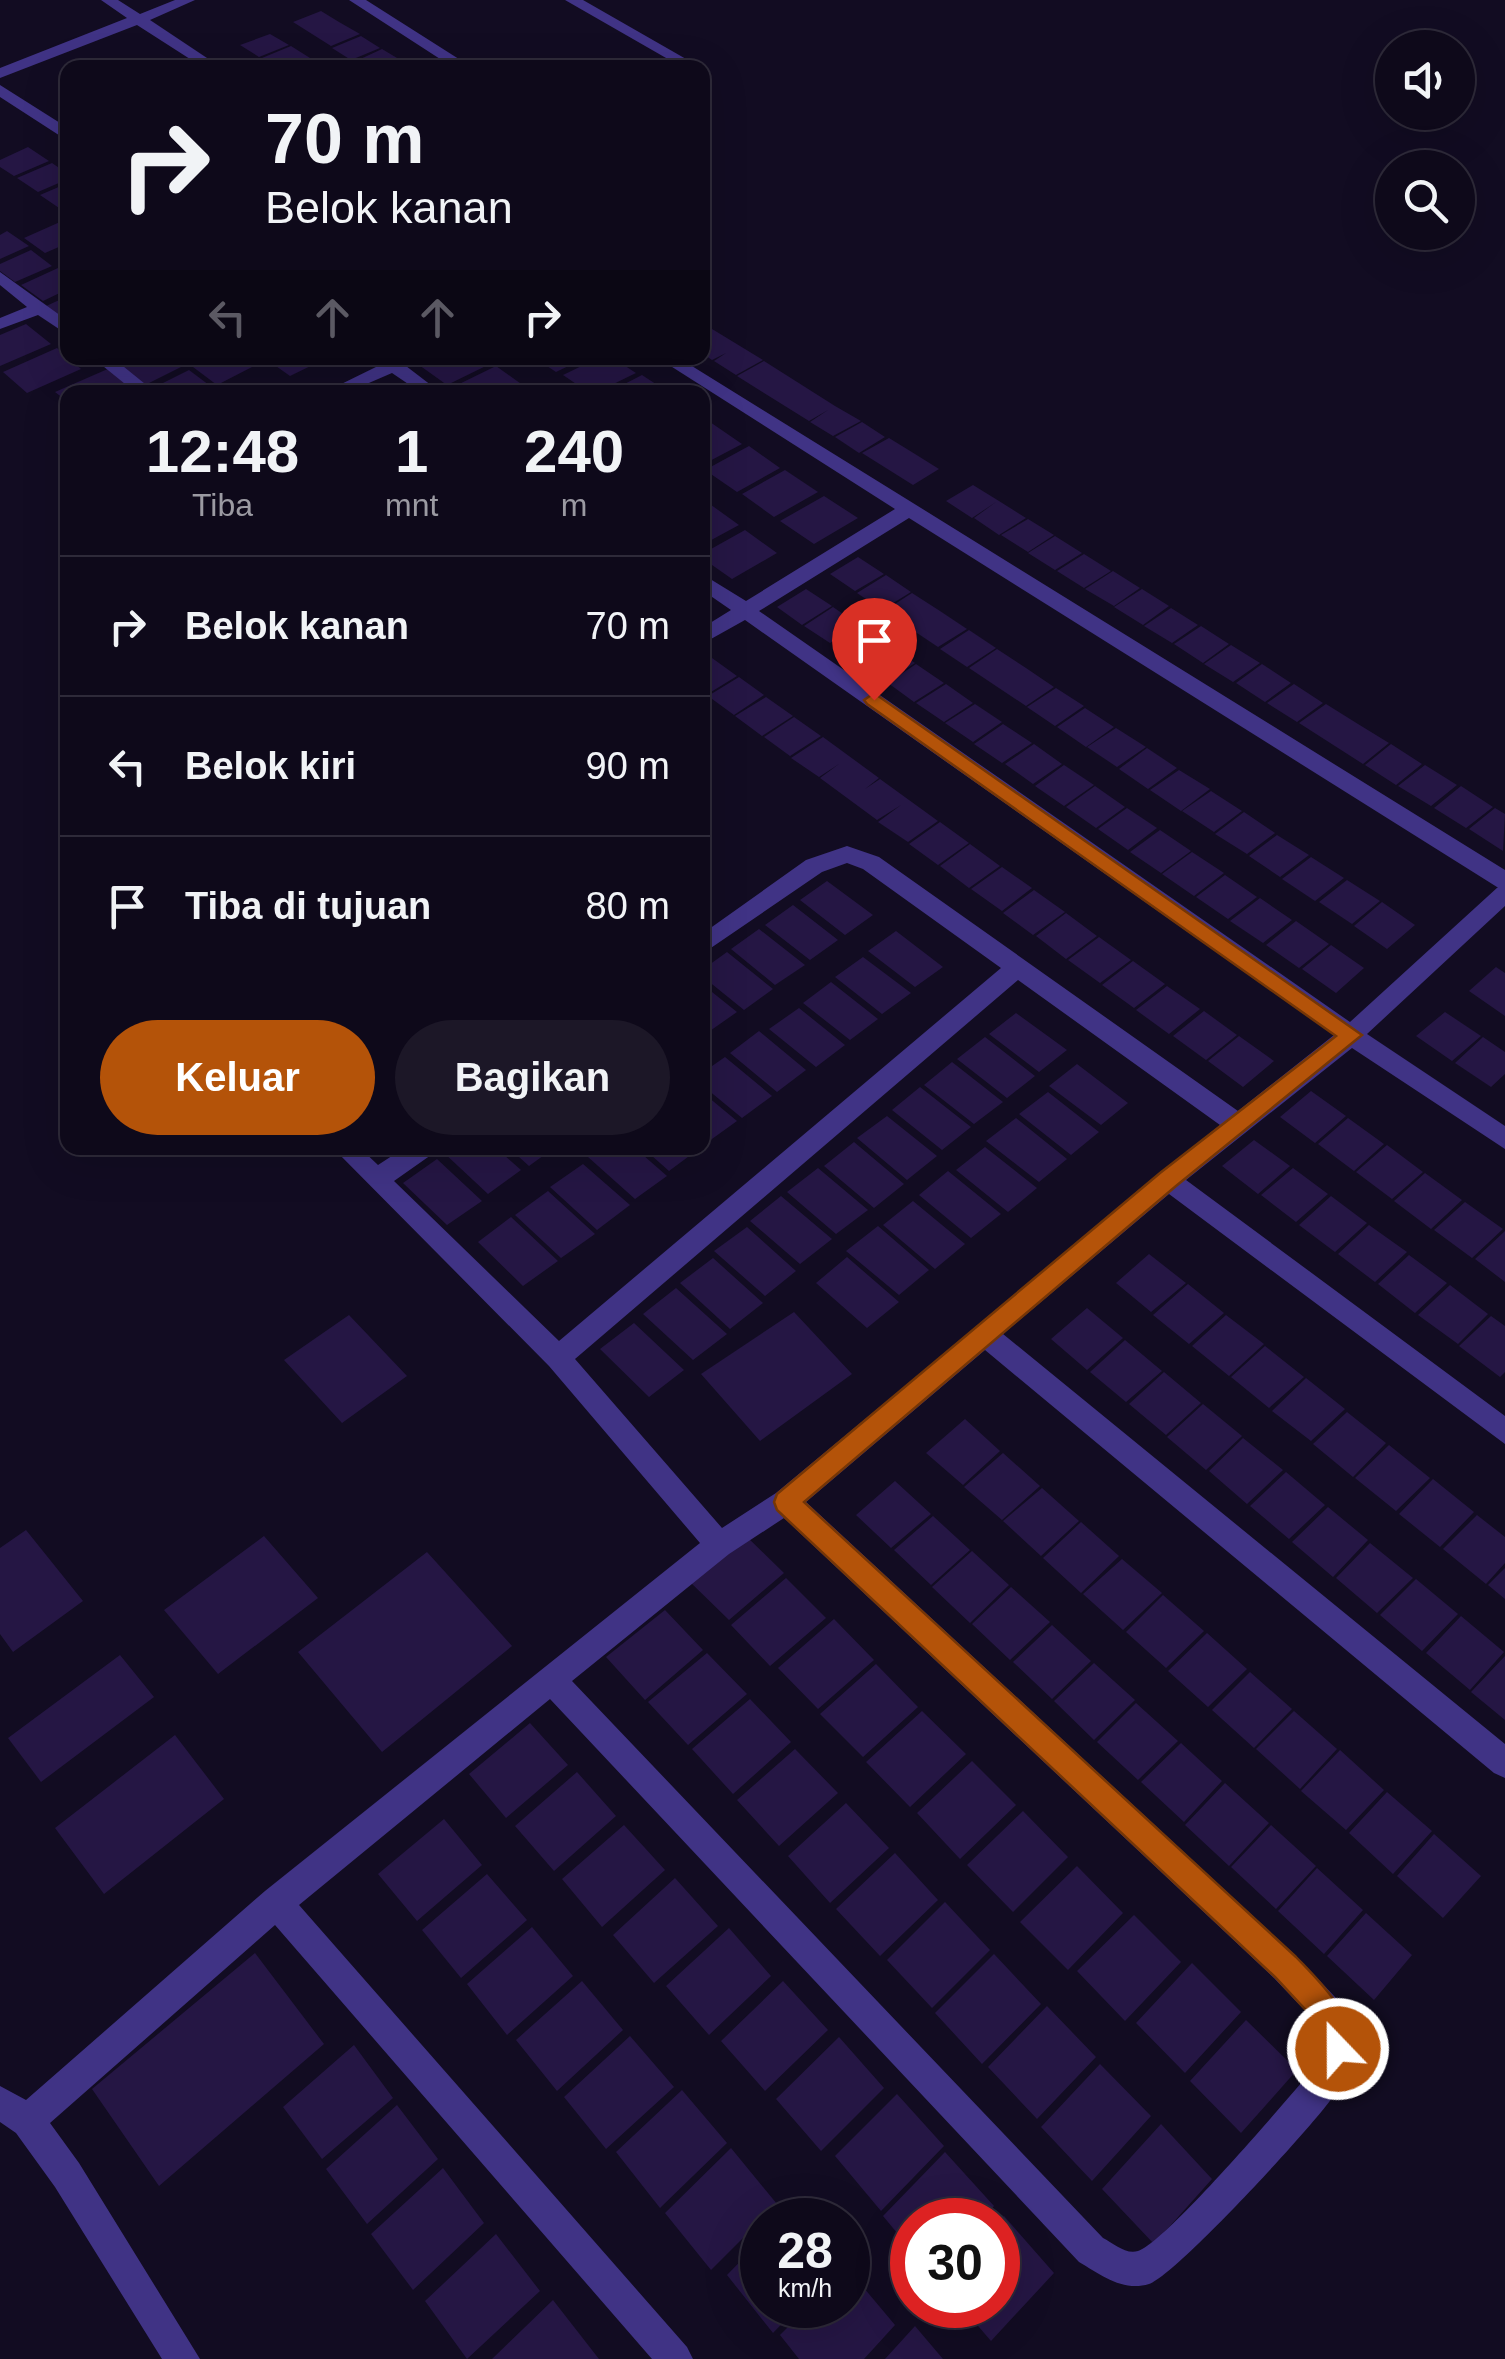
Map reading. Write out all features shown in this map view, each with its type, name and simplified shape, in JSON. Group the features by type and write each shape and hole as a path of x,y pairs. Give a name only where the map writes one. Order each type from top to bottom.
{"street":[{"path":"108,0 203,60"},
{"path":"0,73 188,0"},
{"path":"356,0 453,60"},
{"path":"572,0 680,60"},
{"path":"0,90 60,131"},
{"path":"0,277 60,324"},
{"path":"0,324 40,308"},
{"path":"111,365 137,385"},
{"path":"347,385 385,365"},
{"path":"400,365 423,385"},
{"path":"678,365 1505,882"},
{"path":"710,632 909,510"},
{"path":"710,585 1351,1035 1505,1138"},
{"path":"710,940 814,866 847,854 870,862 1239,1125"},
{"path":"28,2122 164,1997 276,1902 719,1545 786,1502 1168,1180 1351,1035 1505,894"},
{"path":"558,1358 1016,968"},
{"path":"353,1155 558,1358 719,1545"},
{"path":"379,1178 412,1155"},
{"path":"1168,1180 1505,1432"},
{"path":"984,1334 1505,1763"},
{"path":"552,1680 1091,2250 1124,2269 1146,2268 1189,2231 1321,2086 1338,2049 1326,2010 1286,1967 786,1502"},
{"path":"276,1902 675,2359"},
{"path":"0,2102 28,2122 67,2175 182,2359"}],"building":[{"path":"321,11 360,34 331,46 293,22"},
{"path":"270,34 289,45 259,57 240,45"},
{"path":"361,36 380,48 351,60 332,48"},
{"path":"291,46 310,58 265,60 262,58"},
{"path":"382,49 400,60 358,60"},
{"path":"28,147 49,161 14,176 0,167 0,160"},
{"path":"52,163 60,168 60,182 38,192 17,178"},
{"path":"60,186 60,209 40,195"},
{"path":"60,222 60,246 45,253 24,238"},
{"path":"7,231 29,246 0,259 0,235"},
{"path":"31,250 52,266 15,282 0,271 0,264"},
{"path":"60,269 60,293 43,301 21,285"},
{"path":"60,300 60,319 44,307"},
{"path":"26,324 51,344 0,366 0,335"},
{"path":"710,328 763,360 736,375 714,361 726,353 712,360"},
{"path":"57,348 60,365 76,365 81,369 27,393 3,372"},
{"path":"764,361 861,421 833,436 810,422 828,410 809,421 737,376"},
{"path":"128,365 183,366 145,385 121,368"},
{"path":"197,365 254,366 217,385 193,367"},
{"path":"274,365 313,365 290,376"},
{"path":"419,365 488,365 447,385"},
{"path":"546,365 570,365 556,372"},
{"path":"584,365 624,365 636,373 611,385 578,385 563,375"},
{"path":"496,366 523,385 457,385"},
{"path":"110,368 130,385 71,385"},
{"path":"189,370 209,385 159,385"},
{"path":"642,375 657,385 623,385"},
{"path":"710,422 742,444 710,461"},
{"path":"862,422 885,437 859,453 835,437"},
{"path":"889,438 939,469 913,485 862,453"},
{"path":"749,446 780,468 737,492 710,473 710,467"},
{"path":"785,470 818,492 774,517 742,494"},
{"path":"973,485 1026,518 999,535 974,518 996,502 972,518 946,501"},
{"path":"824,496 858,518 814,544 780,521"},
{"path":"710,504 739,525 710,541"},
{"path":"1028,519 1054,535 1028,552 1001,535"},
{"path":"745,530 777,553 732,579 710,564 710,550"},
{"path":"1055,536 1082,553 1055,570 1028,553"},
{"path":"1084,554 1111,571 1084,588 1057,571"},
{"path":"858,557 884,574 855,591 830,574"},
{"path":"1113,571 1140,588 1114,606 1085,589"},
{"path":"886,575 911,592 882,610 857,593"},
{"path":"806,589 832,606 802,625 777,607"},
{"path":"1142,589 1169,606 1143,625 1114,607"},
{"path":"912,593 967,629 938,647 884,611"},
{"path":"833,607 859,625 830,643 804,626"},
{"path":"1171,608 1198,625 1172,643 1144,626"},
{"path":"861,626 887,644 858,663 832,644"},
{"path":"1201,626 1229,644 1203,663 1174,644"},
{"path":"969,630 996,648 967,667 940,649"},
{"path":"889,645 915,663 886,682 859,664"},
{"path":"1231,645 1260,663 1233,682 1204,664"},
{"path":"997,649 1054,687 1026,706 969,668"},
{"path":"710,659 737,676 710,693"},
{"path":"916,664 944,683 914,702 888,683"},
{"path":"1262,664 1291,683 1265,702 1236,683"},
{"path":"739,677 764,695 734,715 710,695"},
{"path":"946,684 973,703 944,722 916,703"},
{"path":"1294,684 1323,703 1297,722 1267,703"},
{"path":"1056,688 1084,706 1055,726 1027,707"},
{"path":"766,697 793,716 762,736 735,716"},
{"path":"975,704 1002,722 973,742 945,723"},
{"path":"1326,704 1389,743 1363,764 1299,723"},
{"path":"1085,708 1114,727 1086,747 1057,727"},
{"path":"794,717 821,736 790,756 764,737"},
{"path":"1003,724 1032,743 1002,763 974,744"},
{"path":"1116,728 1146,747 1117,767 1087,747"},
{"path":"823,737 879,778 865,789 880,779 938,821 908,842 878,822 901,805 877,820 820,778 839,764 819,777 791,758"},
{"path":"1034,744 1062,764 1033,784 1005,764"},
{"path":"1391,744 1422,764 1396,785 1365,765"},
{"path":"1147,748 1177,768 1148,789 1119,769"},
{"path":"1064,765 1094,785 1064,806 1035,786"},
{"path":"1425,765 1457,785 1431,806 1398,786"},
{"path":"1179,770 1210,789 1181,811 1150,790"},
{"path":"1095,786 1125,807 1096,828 1066,807"},
{"path":"1461,786 1493,807 1466,828 1434,808"},
{"path":"1211,791 1242,811 1214,832 1182,811"},
{"path":"1127,808 1157,828 1128,850 1098,829"},
{"path":"1495,808 1505,814 1503,851 1469,829"},
{"path":"1244,812 1275,833 1247,854 1215,834"},
{"path":"940,822 969,843 938,865 909,844"},
{"path":"1160,830 1191,851 1161,873 1130,852"},
{"path":"1277,835 1309,855 1280,877 1249,856"},
{"path":"970,844 1000,866 969,888 940,866"},
{"path":"1192,852 1224,873 1194,896 1162,874"},
{"path":"1311,857 1344,878 1315,901 1282,879"},
{"path":"1002,867 1032,888 1002,911 971,889"},
{"path":"1225,875 1257,897 1228,919 1196,897"},
{"path":"1347,880 1380,901 1352,924 1319,902"},
{"path":"827,881 873,915 845,935 800,900"},
{"path":"1034,890 1065,912 1033,935 1003,913"},
{"path":"1260,898 1292,920 1263,943 1230,921"},
{"path":"1382,902 1415,925 1387,949 1354,926"},
{"path":"793,905 838,940 810,960 765,925"},
{"path":"1066,913 1097,936 1066,959 1036,936"},
{"path":"1296,921 1329,944 1299,968 1266,945"},
{"path":"759,929 805,965 775,985 731,949"},
{"path":"896,931 943,967 915,987 868,951"},
{"path":"1099,937 1131,960 1100,983 1068,960"},
{"path":"1331,945 1364,968 1336,993 1302,969"},
{"path":"727,952 773,989 744,1010 710,982 710,964"},
{"path":"863,957 911,993 882,1014 835,977"},
{"path":"1133,961 1165,984 1134,1008 1102,985"},
{"path":"1496,967 1505,973 1505,1016 1469,991"},
{"path":"831,982 878,1019 850,1040 803,1003"},
{"path":"1167,986 1200,1009 1169,1034 1136,1010"},
{"path":"710,990 737,1012 710,1031"},
{"path":"799,1008 845,1045 816,1067 769,1029"},
{"path":"1204,1011 1237,1035 1206,1060 1173,1036"},
{"path":"1445,1012 1481,1036 1452,1061 1416,1036"},
{"path":"1016,1013 1067,1050 1039,1072 989,1034"},
{"path":"759,1031 806,1070 777,1092 730,1053"},
{"path":"1239,1036 1274,1061 1243,1087 1208,1061"},
{"path":"985,1037 1035,1076 1007,1098 957,1059"},
{"path":"1483,1037 1505,1052 1505,1074 1491,1087 1455,1063"},
{"path":"725,1057 772,1096 742,1118 710,1092 710,1067"},
{"path":"952,1062 1003,1102 974,1124 924,1085"},
{"path":"1077,1064 1128,1103 1101,1125 1049,1086"},
{"path":"920,1087 971,1127 942,1150 892,1110"},
{"path":"1311,1091 1346,1116 1315,1143 1280,1117"},
{"path":"1048,1092 1099,1132 1071,1155 1019,1114"},
{"path":"710,1099 737,1121 710,1140"},
{"path":"887,1116 937,1156 907,1180 857,1138"},
{"path":"1016,1118 1067,1159 1039,1182 986,1141"},
{"path":"1348,1118 1384,1144 1354,1171 1318,1144"},
{"path":"1254,1140 1290,1166 1258,1194 1222,1166"},
{"path":"854,1142 904,1184 874,1208 824,1166"},
{"path":"1387,1145 1423,1172 1392,1199 1356,1172"},
{"path":"985,1147 1037,1188 1008,1212 956,1170"},
{"path":"446,1155 504,1155 521,1170 488,1194"},
{"path":"517,1155 544,1155 529,1166"},
{"path":"643,1155 667,1176 635,1199 588,1157"},
{"path":"651,1155 691,1155 669,1171"},
{"path":"437,1159 482,1201 447,1225 403,1183"},
{"path":"583,1164 630,1205 597,1230 550,1187"},
{"path":"818,1168 868,1210 836,1234 787,1192"},
{"path":"1293,1168 1328,1194 1296,1222 1261,1195"},
{"path":"948,1171 1001,1214 971,1238 919,1195"},
{"path":"1425,1173 1462,1200 1431,1229 1394,1201"},
{"path":"548,1191 595,1234 561,1258 515,1215"},
{"path":"781,1196 832,1239 800,1264 750,1221"},
{"path":"1331,1196 1367,1223 1335,1252 1299,1225"},
{"path":"913,1201 965,1244 935,1269 883,1225"},
{"path":"1465,1202 1503,1229 1472,1258 1434,1230"},
{"path":"511,1217 558,1261 523,1286 478,1242"},
{"path":"1369,1225 1407,1252 1375,1282 1338,1254"},
{"path":"878,1226 929,1270 899,1295 846,1251"},
{"path":"747,1227 796,1271 765,1296 714,1251"},
{"path":"1505,1231 1505,1282 1475,1259"},
{"path":"1149,1254 1186,1283 1151,1312 1116,1283"},
{"path":"1409,1255 1447,1283 1415,1313 1378,1284"},
{"path":"847,1257 899,1302 867,1328 816,1283"},
{"path":"713,1258 763,1303 730,1329 680,1283"},
{"path":"1188,1284 1224,1313 1189,1344 1153,1315"},
{"path":"1450,1285 1488,1314 1458,1344 1418,1315"},
{"path":"676,1288 727,1334 693,1360 643,1314"},
{"path":"1087,1308 1123,1338 1087,1370 1051,1339"},
{"path":"794,1312 852,1374 760,1441 701,1374"},
{"path":"349,1315 407,1376 342,1423 284,1360"},
{"path":"1226,1315 1264,1344 1229,1376 1192,1346"},
{"path":"1491,1316 1505,1326 1505,1372 1500,1377 1459,1346"},
{"path":"634,1323 684,1370 649,1397 600,1349"},
{"path":"1125,1340 1162,1371 1126,1402 1090,1372"},
{"path":"1265,1346 1304,1377 1269,1408 1231,1377"},
{"path":"1164,1372 1201,1403 1166,1435 1129,1404"},
{"path":"1306,1378 1345,1409 1311,1441 1272,1411"},
{"path":"1203,1404 1242,1436 1206,1470 1167,1437"},
{"path":"1347,1412 1386,1443 1353,1477 1313,1444"},
{"path":"965,1419 1000,1451 963,1485 926,1453"},
{"path":"1243,1438 1283,1470 1247,1504 1209,1471"},
{"path":"1389,1445 1430,1478 1396,1511 1355,1478"},
{"path":"1003,1453 1040,1486 1002,1520 964,1487"},
{"path":"1286,1472 1325,1505 1289,1539 1250,1506"},
{"path":"1433,1479 1474,1512 1440,1547 1399,1514"},
{"path":"895,1481 931,1514 891,1548 856,1515"},
{"path":"1042,1488 1079,1521 1041,1556 1003,1521"},
{"path":"1328,1507 1368,1540 1333,1577 1292,1542"},
{"path":"1477,1515 1505,1537 1505,1563 1486,1584 1443,1549"},
{"path":"933,1516 970,1550 931,1585 894,1550"},
{"path":"1081,1522 1119,1556 1081,1593 1043,1558"},
{"path":"26,1530 83,1601 13,1652 0,1634 0,1548"},
{"path":"745,1535 784,1573 729,1620 689,1581"},
{"path":"264,1536 318,1598 218,1674 164,1610"},
{"path":"1370,1543 1413,1578 1377,1613 1336,1578"},
{"path":"972,1551 1009,1585 970,1623 932,1587"},
{"path":"427,1552 512,1646 382,1752 298,1652"},
{"path":"1122,1559 1162,1593 1123,1630 1083,1594"},
{"path":"1505,1568 1505,1599 1488,1585"},
{"path":"786,1578 826,1618 770,1666 731,1625"},
{"path":"1416,1579 1458,1614 1422,1651 1380,1615"},
{"path":"1011,1587 1050,1622 1010,1660 972,1624"},
{"path":"1163,1595 1204,1631 1166,1668 1126,1632"},
{"path":"665,1610 703,1650 645,1700 606,1657"},
{"path":"1461,1616 1504,1652 1470,1690 1426,1653"},
{"path":"834,1619 874,1660 818,1709 778,1668"},
{"path":"1052,1625 1091,1661 1052,1699 1013,1662"},
{"path":"1207,1633 1247,1669 1208,1707 1168,1671"},
{"path":"707,1653 747,1694 688,1745 648,1702"},
{"path":"120,1655 154,1697 41,1782 8,1738"},
{"path":"1505,1656 1505,1720 1471,1692"},
{"path":"1094,1663 1135,1700 1094,1740 1054,1701"},
{"path":"876,1664 918,1707 863,1757 820,1714"},
{"path":"1250,1672 1292,1709 1254,1748 1212,1710"},
{"path":"750,1699 791,1742 733,1794 692,1749"},
{"path":"1136,1703 1178,1741 1138,1780 1097,1742"},
{"path":"922,1711 966,1754 910,1807 866,1762"},
{"path":"1294,1711 1337,1749 1300,1789 1256,1749"},
{"path":"530,1723 568,1765 506,1818 469,1774"},
{"path":"175,1735 224,1799 104,1894 55,1828"},
{"path":"1181,1743 1222,1781 1184,1822 1141,1782"},
{"path":"795,1749 838,1793 779,1846 737,1800"},
{"path":"1340,1750 1384,1790 1346,1830 1301,1791"},
{"path":"972,1761 1016,1805 960,1859 917,1813"},
{"path":"577,1772 616,1816 554,1871 515,1826"},
{"path":"1225,1783 1269,1823 1229,1866 1185,1825"},
{"path":"1387,1792 1432,1831 1393,1874 1349,1833"},
{"path":"846,1803 889,1848 830,1903 788,1856"},
{"path":"1023,1811 1068,1857 1013,1912 967,1865"},
{"path":"444,1819 482,1865 417,1921 378,1874"},
{"path":"624,1825 665,1870 602,1927 562,1879"},
{"path":"1271,1825 1316,1866 1276,1909 1231,1867"},
{"path":"1434,1834 1481,1876 1443,1918 1397,1876"},
{"path":"895,1853 938,1900 880,1956 836,1909"},
{"path":"1077,1866 1123,1913 1068,1970 1020,1922"},
{"path":"1317,1868 1363,1910 1324,1954 1278,1911"},
{"path":"487,1874 527,1920 461,1978 422,1930"},
{"path":"675,1878 718,1926 654,1983 613,1935"},
{"path":"945,1902 990,1950 932,2008 887,1960"},
{"path":"1366,1913 1412,1955 1374,2000 1327,1956"},
{"path":"1134,1915 1181,1962 1125,2021 1077,1971"},
{"path":"532,1927 573,1976 507,2035 467,1984"},
{"path":"729,1928 771,1976 709,2035 666,1986"},
{"path":"255,1953 324,2044 159,2186 92,2089"},
{"path":"994,1954 1041,2004 982,2064 935,2013"},
{"path":"1192,1963 1241,2012 1185,2073 1136,2023"},
{"path":"582,1981 623,2030 557,2091 516,2040"},
{"path":"783,1981 828,2030 765,2091 721,2041"},
{"path":"1047,2006 1096,2057 1037,2119 988,2067"},
{"path":"1246,2020 1297,2070 1241,2133 1190,2081"},
{"path":"630,2036 674,2087 606,2149 564,2097"},
{"path":"839,2037 884,2088 821,2151 776,2099"},
{"path":"354,2045 393,2098 322,2159 283,2107"},
{"path":"1100,2064 1151,2116 1092,2181 1041,2127"},
{"path":"682,2090 727,2143 660,2208 616,2152"},
{"path":"897,2094 944,2146 881,2211 835,2156"},
{"path":"397,2105 438,2159 367,2224 326,2169"},
{"path":"1161,2124 1212,2179 1154,2244 1102,2189"},
{"path":"731,2148 772,2198 740,2198 740,2241 711,2270 665,2213"},
{"path":"945,2152 987,2198 900,2198"},
{"path":"443,2168 484,2223 413,2290 371,2234"},
{"path":"496,2234 540,2291 467,2359 425,2301"},
{"path":"1020,2234 1054,2273 1020,2310"},
{"path":"740,2262 740,2291 727,2275"},
{"path":"870,2295 890,2319 892,2328 864,2359 799,2359 780,2335 787,2328 870,2328"},
{"path":"553,2300 599,2359 492,2359"},
{"path":"917,2328 943,2359 885,2359"},
{"path":"980,2328 1003,2328 991,2341"}],"route":[{"path":"874,700 1351,1035 1168,1180 786,1502 1286,1967 1326,2010 1338,2049"}]}
